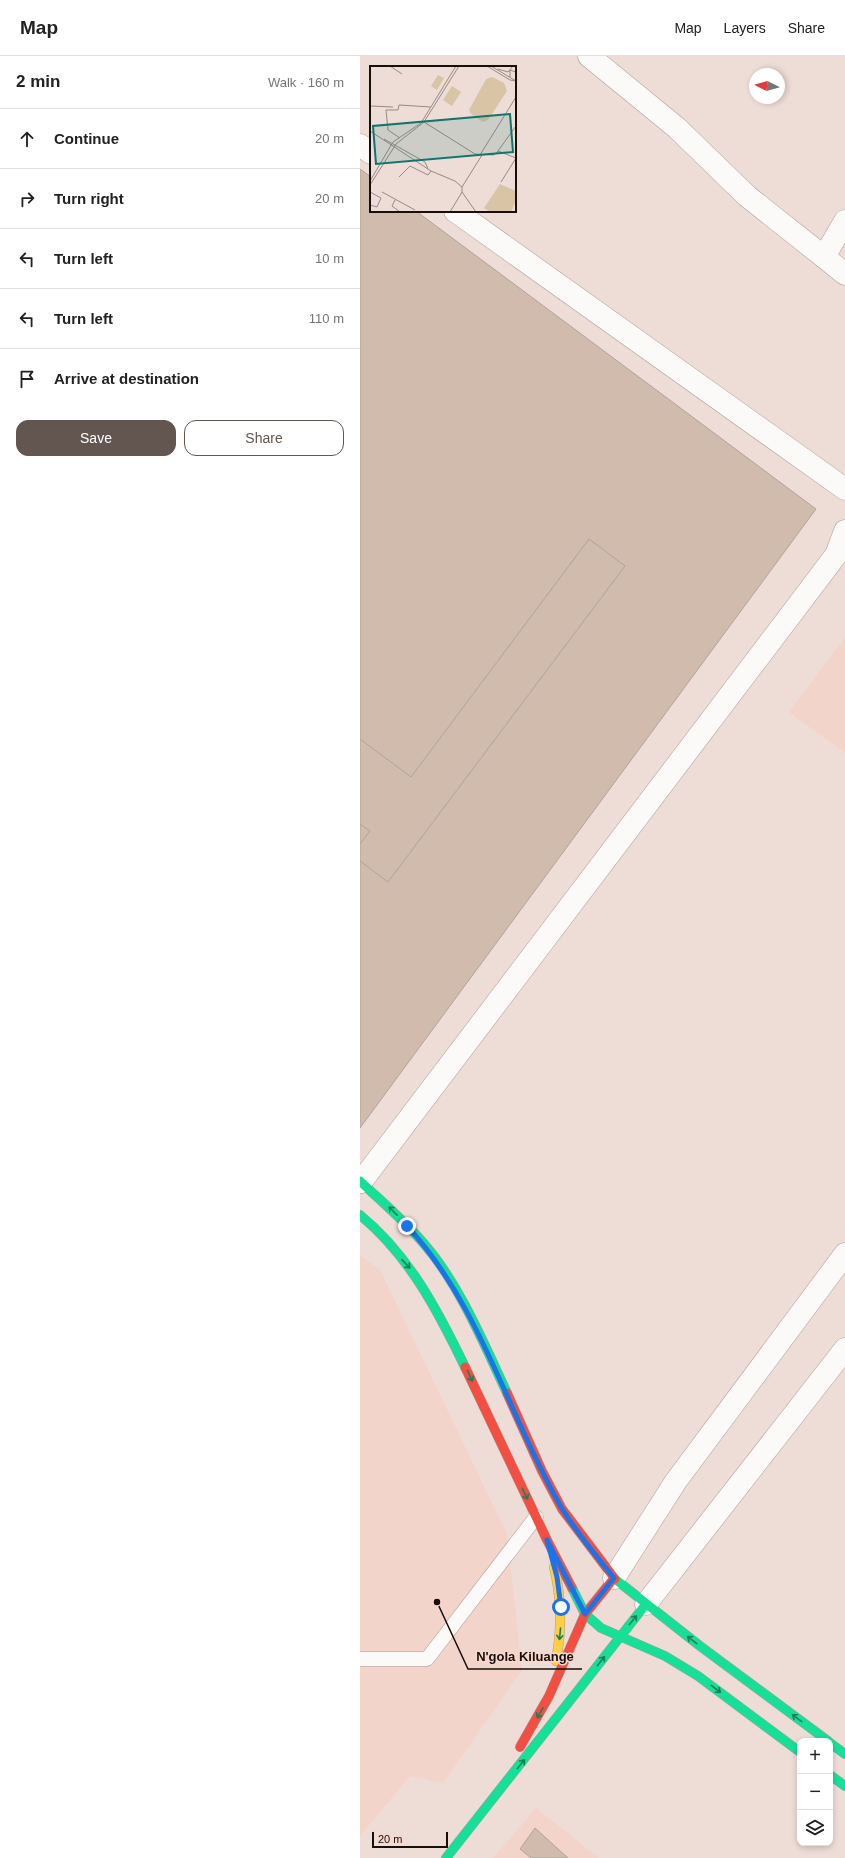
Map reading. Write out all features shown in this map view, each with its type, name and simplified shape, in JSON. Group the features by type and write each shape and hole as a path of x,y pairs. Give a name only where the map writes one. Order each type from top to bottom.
{"street":[{"path":"589,56 677,128 747,196 845,274"},
{"path":"360,145 370,151"},
{"path":"456,212 845,489"},
{"path":"824,257 845,221"},
{"path":"824,1738 700,1646 614,1578 562,1509 542,1471 489,1354 460,1298 448,1279 426,1246 391,1210 360,1182 836,556 845,531"},
{"path":"360,1215 371,1224 413,1271 445,1324 547,1540 585,1614 601,1628 665,1656 698,1676 797,1750"},
{"path":"480,1817 549,1696 585,1614 614,1578 676,1481 845,1254"},
{"path":"446,1858 480,1817 845,1349"},
{"path":"547,1540 557,1577 561,1607 559,1648 549,1696"},
{"path":"833,1745 845,1754"},
{"path":"833,1777 845,1786"}],"lane":[{"path":"360,1659 428,1659 536,1517"}],"shaded area":[{"path":"845,637 845,753 789,712"},
{"path":"360,1255 380,1270 507,1534 522,1670 443,1783 410,1776 360,1836"},
{"path":"536,1808 599,1858 493,1858"}],"building":[{"path":"360,169 370,176 370,212 417,212 816,509 360,1128"},
{"path":"589,539 625,566 388,882 360,861 360,844 370,831 360,824 360,739 411,777"},
{"path":"535,1828 568,1858 531,1858 520,1849"}],"traffic: fast":[{"path":"360,1181 410,1228 425,1245 449,1278 470,1316 507,1393"},
{"path":"360,1215 377,1231 408,1266 433,1305 465,1367"},
{"path":"615,1579 700,1646 824,1738"},
{"path":"572,1588 585,1614 601,1628 665,1656 698,1676 797,1750"},
{"path":"446,1858 646,1604"},
{"path":"833,1745 845,1754"},
{"path":"833,1777 845,1786"}],"traffic: slow":[{"path":"554,1567 560,1602 560,1626 556,1661"}],"traffic: jam":[{"path":"465,1367 547,1540 572,1588"},
{"path":"507,1393 542,1471 562,1509 615,1579"},
{"path":"520,1747 549,1696 585,1614 614,1578"}],"place":[{"name":"N'gola Kiluange","path":"437,1602"}],"route":[{"path":"407,1226 426,1246 460,1298 489,1354 542,1471 562,1509 614,1578 585,1614 547,1540 557,1577 561,1607"}]}
